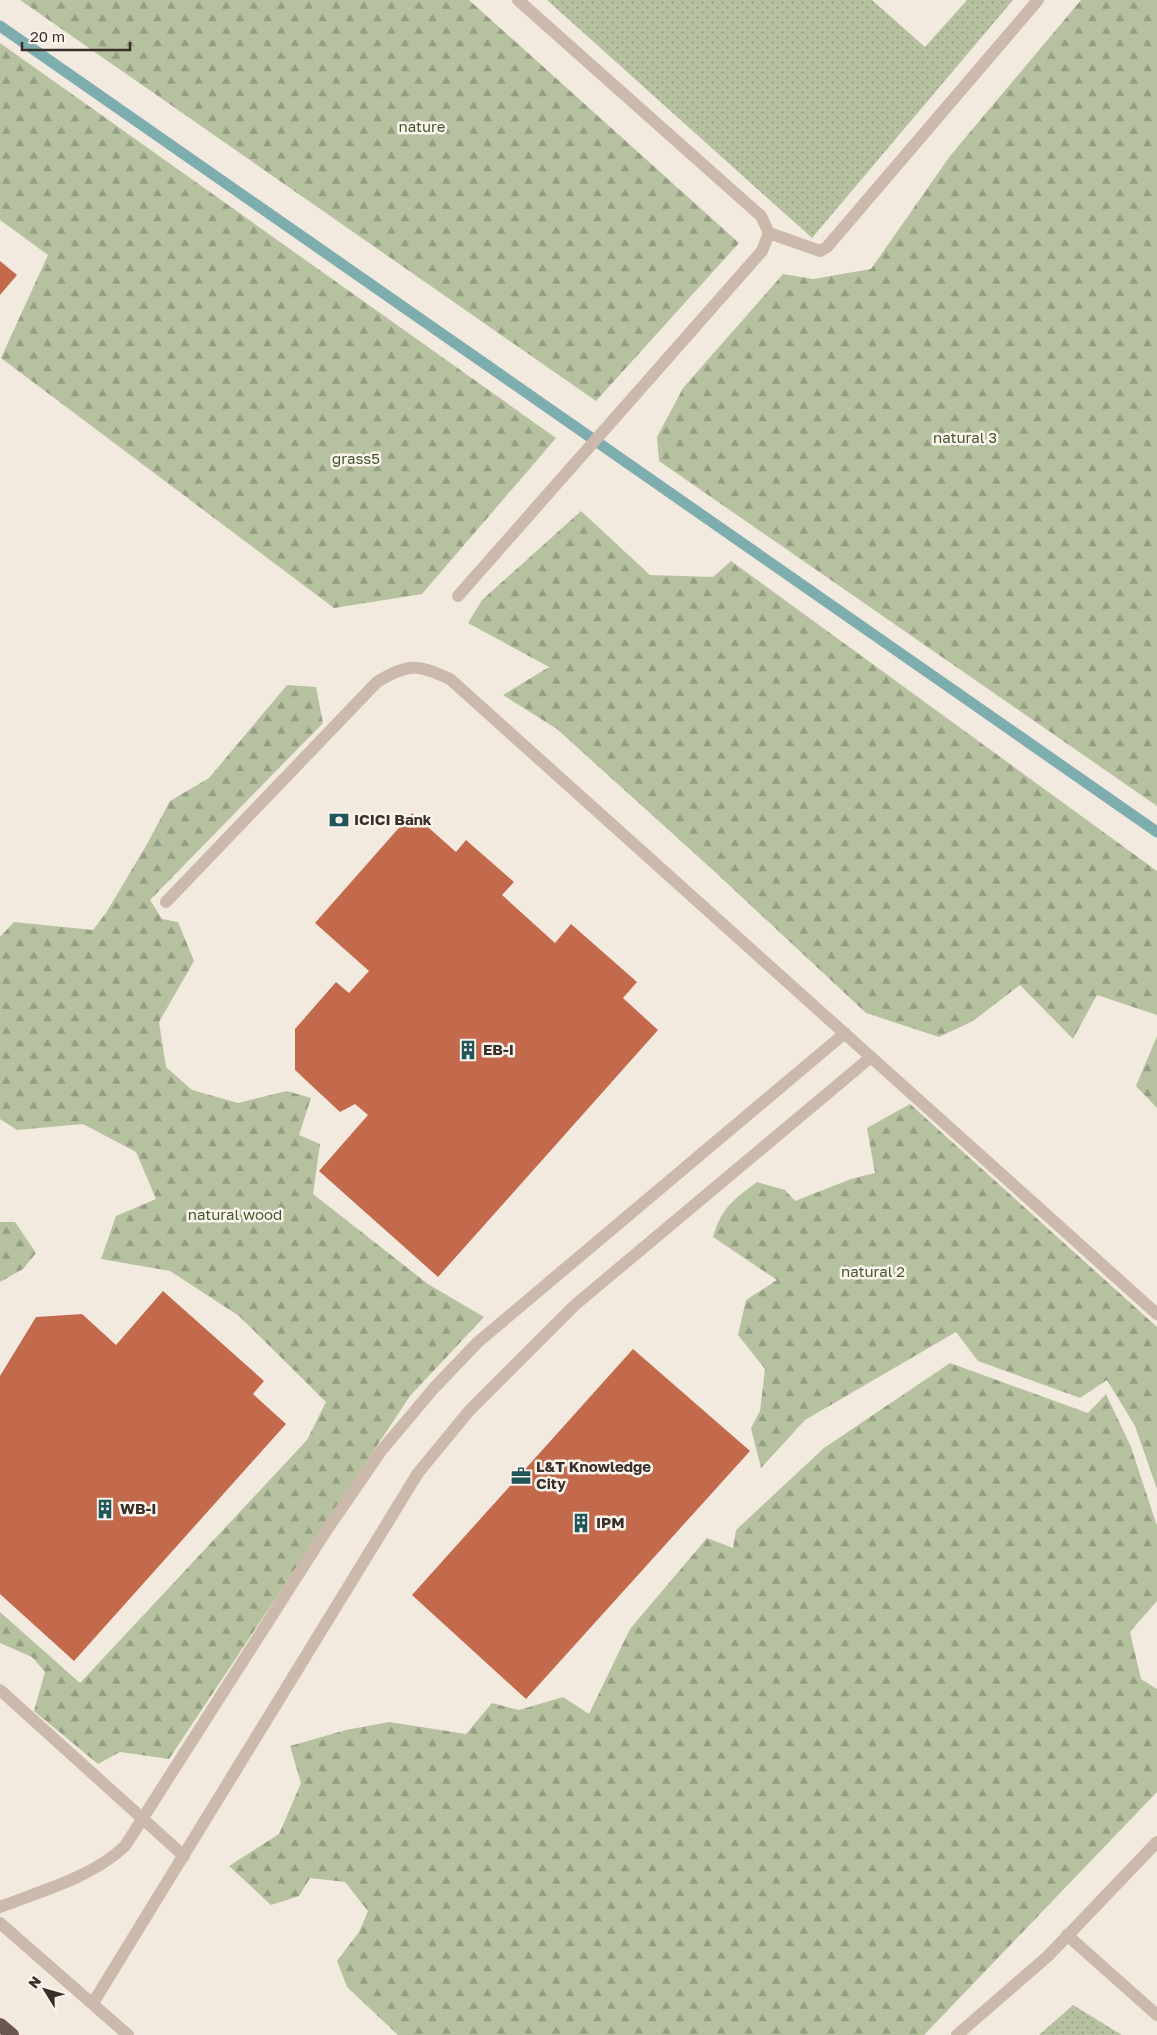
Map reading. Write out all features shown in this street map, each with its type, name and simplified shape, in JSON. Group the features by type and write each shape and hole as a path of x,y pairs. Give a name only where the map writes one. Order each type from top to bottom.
{"highway":[{"path":"0,2025 12,2035"}],"street":[{"path":"518,0 761,216 769,233 820,251 827,247 1038,0"},
{"path":"458,596 762,250 769,233"},
{"path":"166,902 378,682 400,669 425,667 450,679 1157,1314"},
{"path":"0,1907 93,1870 110,1860 125,1846 353,1491 381,1451 434,1388 478,1342 845,1033"},
{"path":"93,2003 418,1473 470,1411 575,1305 871,1057"},
{"path":"0,1690 184,1856"},
{"path":"957,2035 1048,1956 1157,1842"},
{"path":"0,1923 128,2035"},
{"path":"1067,1935 1157,2015"}],"green space":[{"name":"nature","path":"20,0 469,0 739,243 596,401"},
{"path":"547,0 872,0 925,47 967,0 1013,0 812,238"},
{"name":"natural 3","path":"1081,0 1157,0 1157,806 659,461 657,437 683,388 783,274 813,279 871,269 950,156"},
{"name":"grass5","path":"0,43 556,438 422,594 334,608 1,358 48,255 0,220"},
{"path":"581,511 650,575 713,577 731,561 1157,871 1157,1015 1097,995 1073,1039 1020,985 973,1021 939,1037 866,1013 714,871 557,729 503,695 549,667 468,623 482,600"},
{"name":"natural wood","path":"287,685 316,687 323,723 150,900 162,919 178,922 194,961 159,1022 166,1067 192,1090 238,1103 287,1091 311,1098 299,1135 320,1144 313,1194 428,1284 484,1317 410,1396 169,1759 120,1752 98,1764 34,1711 45,1672 32,1657 0,1643 0,1612 80,1683 307,1440 326,1402 239,1316 170,1271 101,1259 116,1216 156,1199 136,1152 83,1124 17,1130 0,1119 0,937 14,922 93,930 106,913 170,801 209,778"},
{"path":"1157,1036 1157,1108 1136,1086"},
{"name":"natural 2","path":"910,1104 1157,1327 1157,1489 1135,1426 1107,1380 1080,1398 978,1361 956,1332 805,1420 761,1468 751,1428 760,1411 765,1369 738,1335 746,1300 777,1280 713,1237 716,1227 729,1205 757,1182 785,1190 795,1201 851,1179 875,1173 867,1128"},
{"path":"0,1222 15,1222 36,1253 23,1269 0,1282"},
{"path":"950,1363 1088,1413 1106,1394 1131,1447 1157,1526 1157,1601 1130,1632 1141,1679 1157,1689 1157,1792 924,2035 398,2035 347,1987 337,1961 359,1932 368,1911 345,1882 310,1878 299,1896 271,1905 229,1866 279,1834 301,1783 290,1746 346,1730 389,1722 466,1734 492,1703 519,1710 563,1697 589,1714 630,1629 707,1538 733,1548 736,1530 824,1448"},
{"path":"1073,2005 1122,2035 1039,2035"}],"building":[{"path":"0,261 17,275 0,295"},
{"name":"EB-I","path":"412,813 456,852 466,840 514,882 502,895 555,943 571,924 637,982 623,998 658,1030 438,1277 319,1171 368,1115 355,1104 340,1112 295,1070 295,1029 336,982 349,993 369,971 315,923"},
{"name":"WB-I","path":"163,1291 264,1381 253,1394 286,1424 74,1661 0,1594 0,1376 36,1317 82,1314 116,1345"},
{"name":"IPM","path":"633,1349 750,1451 526,1699 412,1595"}],"waterway":[{"path":"0,26 1157,832"}],"place":[{"name":"ICICI Bank","path":"339,820"},
{"name":"EB-I","path":"468,1050"},
{"name":"L&T Knowledge City","path":"521,1476"},
{"name":"WB-I","path":"105,1509"},
{"name":"IPM","path":"581,1523"}]}
